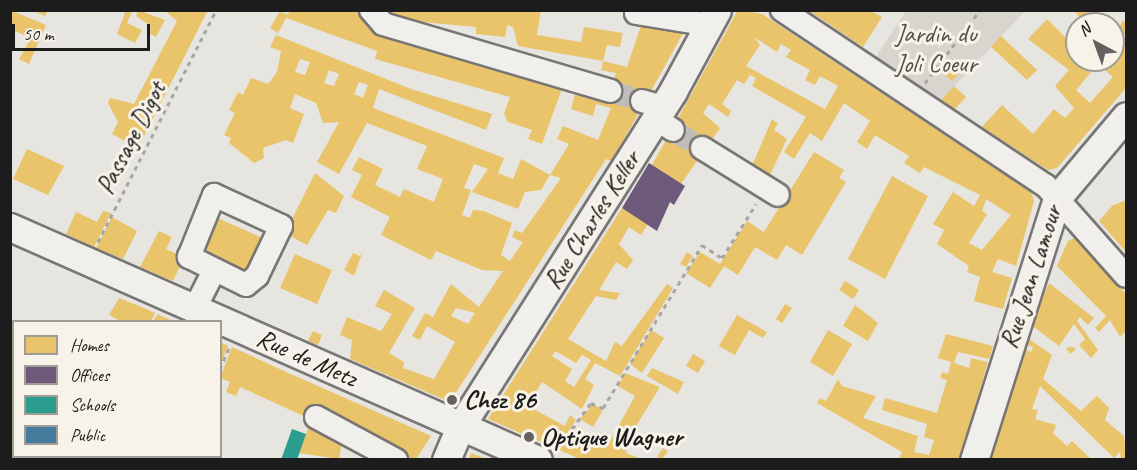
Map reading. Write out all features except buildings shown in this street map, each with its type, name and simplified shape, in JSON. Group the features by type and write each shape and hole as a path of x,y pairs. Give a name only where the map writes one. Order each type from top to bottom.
{"main road":[{"name":"Rue Charles Keller","path":"446,459 460,427 658,114 714,18"},
{"name":"Rue Jean Lamour","path":"974,459 1057,198 1126,116"},
{"name":"Rue de Metz","path":"10,227 222,320"},
{"name":"Rue de Metz","path":"222,320 460,427 538,459"}],"street":[{"path":"371,10 383,24 610,91"},
{"path":"782,10 1057,198 1126,276"},
{"path":"636,13 714,18"},
{"path":"702,148 773,191"},
{"path":"195,308 213,273"},
{"path":"316,417 396,459"}],"path":[{"name":"Passage Digot","path":"94,249 216,10"},
{"path":"921,89 980,10"},
{"path":"572,429 591,403 603,408 702,245 722,258 773,191"},
{"path":"222,364 231,343"}],"green space":[{"name":"Jardin du Joli Coeur","path":"906,11 1025,11 941,100 876,57"}],"tunnel":[{"path":"610,91 642,101"},
{"path":"673,130 702,148"}],"place":[{"name":"Chez 86","path":"452,400"},
{"name":"Optique Wagner","path":"529,437"}]}
